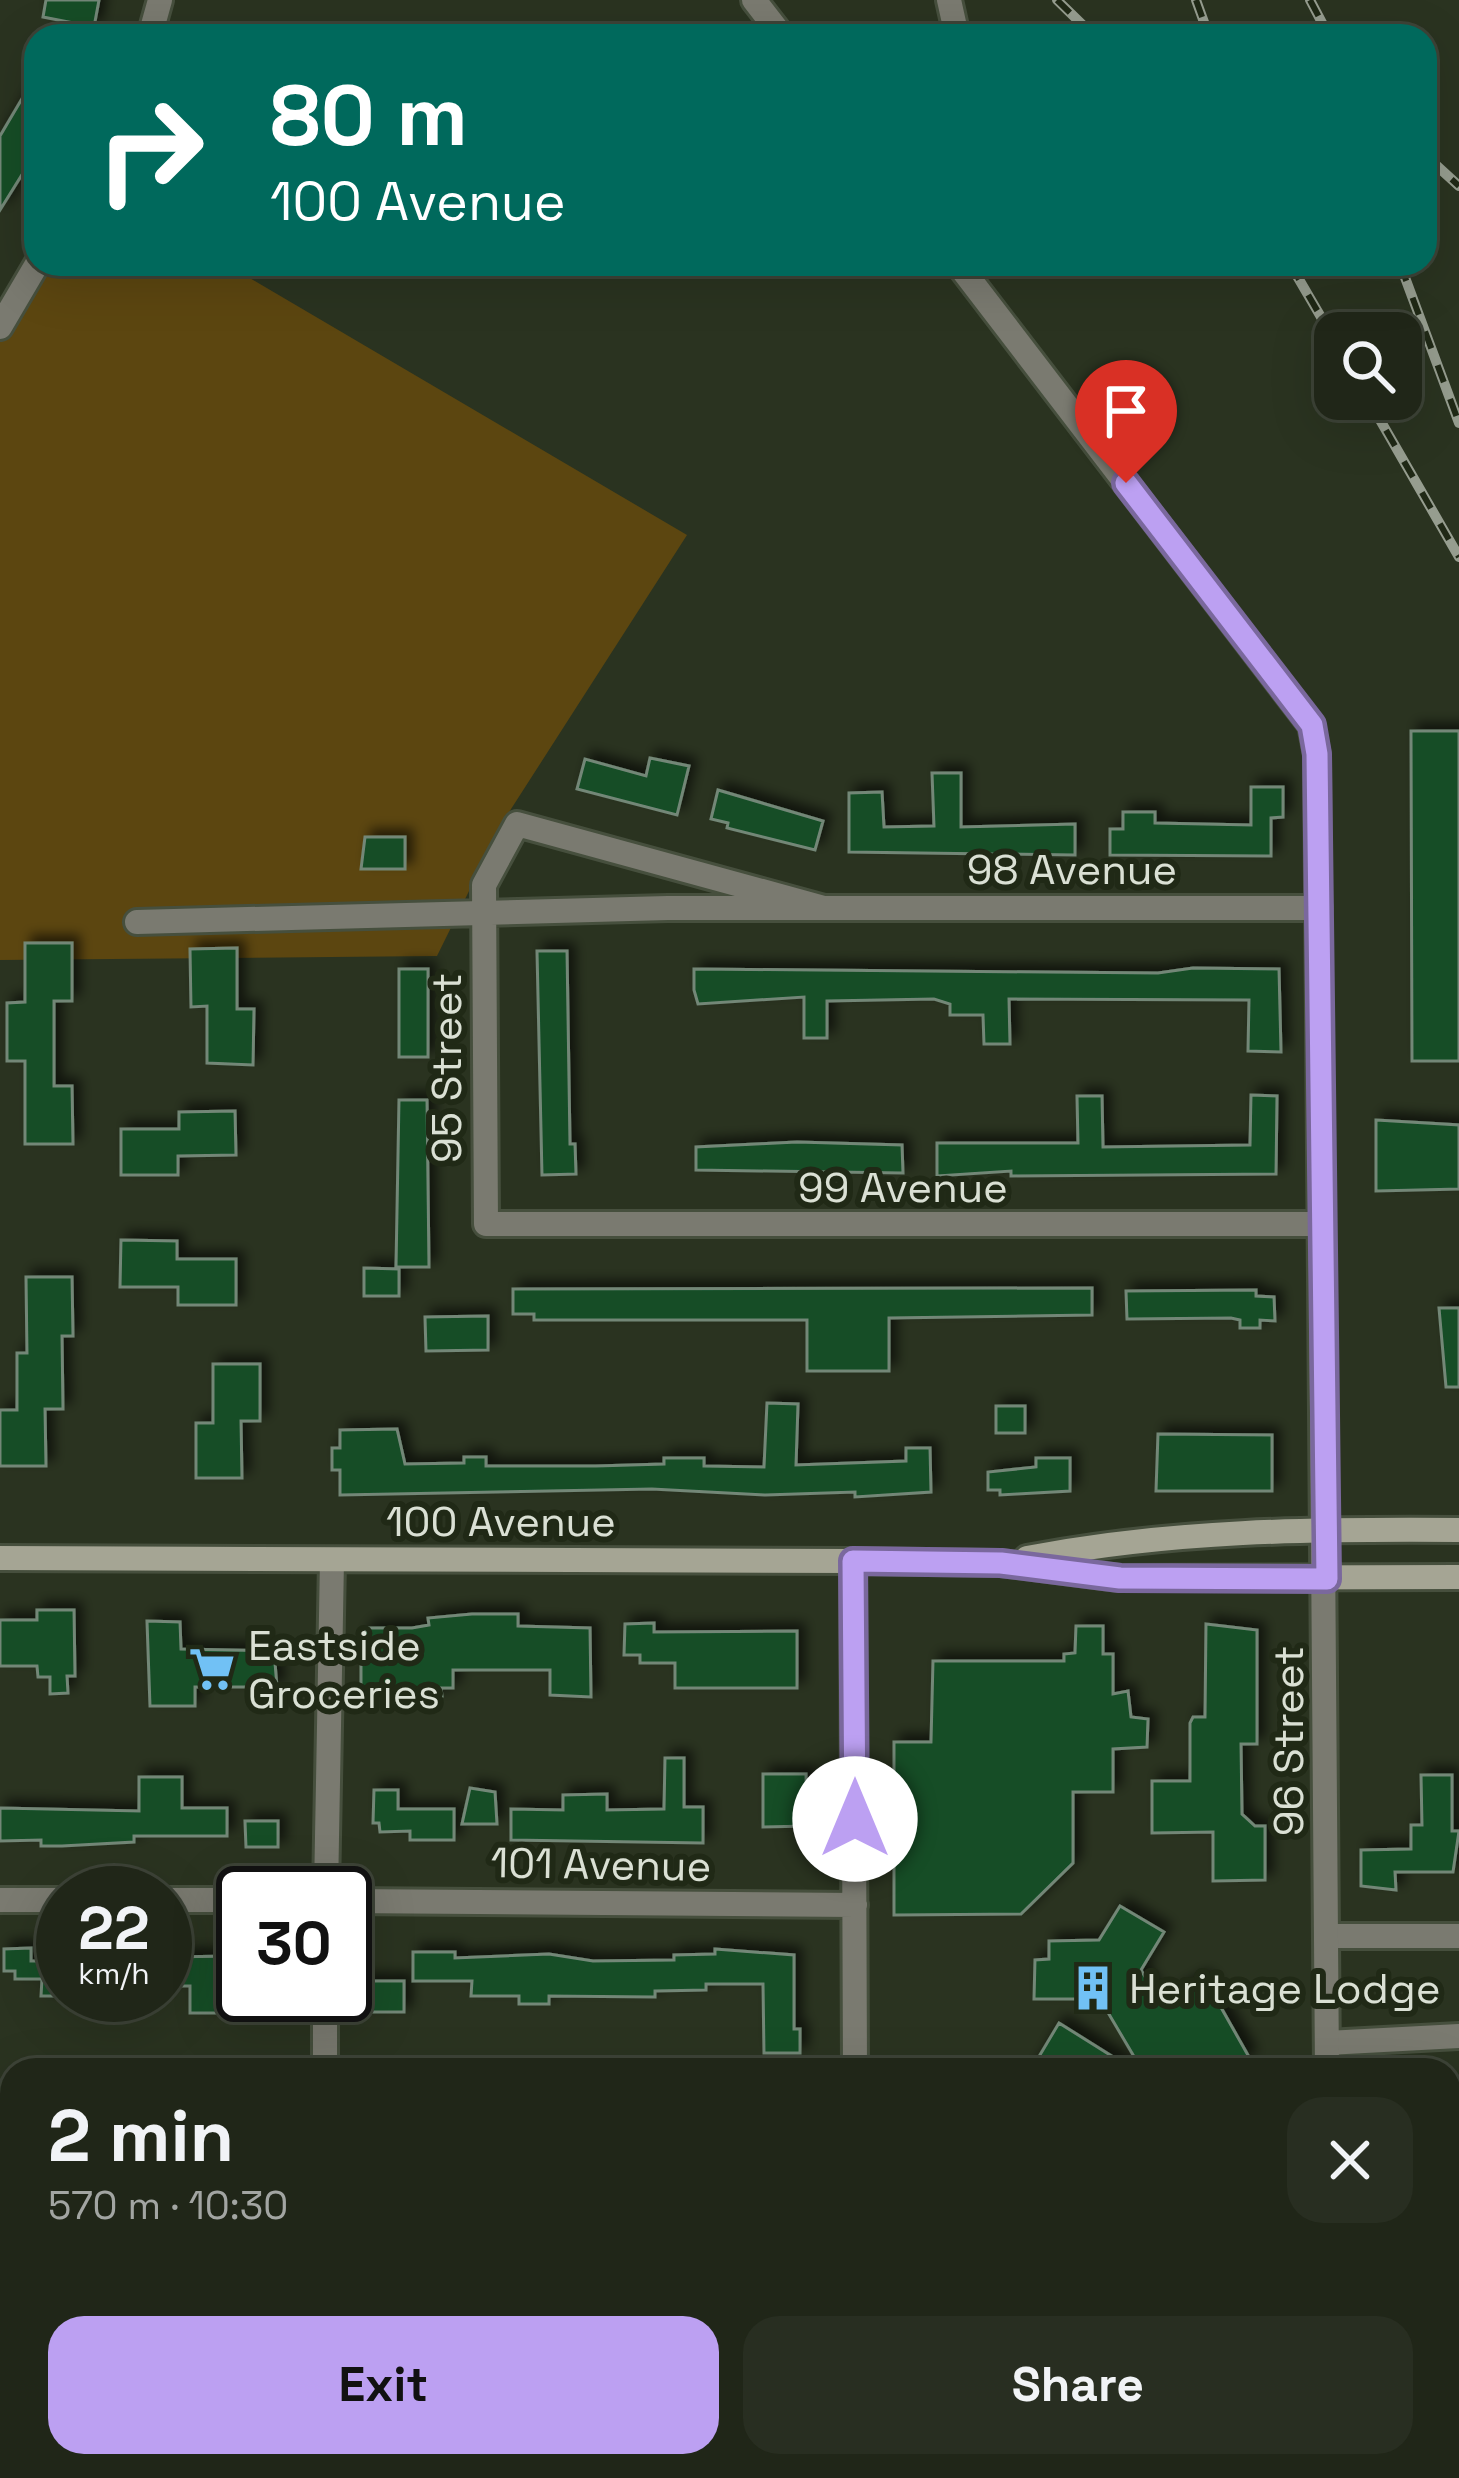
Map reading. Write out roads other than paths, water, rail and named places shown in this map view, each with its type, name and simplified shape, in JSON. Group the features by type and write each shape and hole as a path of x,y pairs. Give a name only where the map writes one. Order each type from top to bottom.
{"main road":[{"path":"1326,1529 1459,1530"},
{"name":"100 Avenue","path":"1001,1563 1134,1538 1326,1529"},
{"name":"100 Avenue","path":"0,1558 853,1561 1001,1563 1120,1578 1459,1577"}],"street":[{"path":"754,0 773,24"},
{"path":"0,327 30,276"},
{"name":"96 Street","path":"967,276 1312,725 1319,908 1327,1579 1327,2058"},
{"name":"98 Avenue","path":"484,911 484,885 517,824 824,908"},
{"name":"98 Avenue","path":"137,922 287,921 484,911 1319,908"},
{"name":"95 Street","path":"484,911 486,1224"},
{"name":"99 Avenue","path":"486,1224 1322,1224"},
{"path":"326,1866 332,1560"},
{"path":"853,1561 855,2058"},
{"path":"0,1900 36,1900"},
{"name":"101 Avenue","path":"372,1900 855,1905"},
{"path":"1326,1936 1459,1936"},
{"path":"326,2022 326,2058"},
{"path":"1327,2043 1459,2036"}],"railway":[{"path":"1057,0 1082,24"},
{"path":"1196,0 1205,24"},
{"path":"1310,0 1323,24"},
{"path":"1437,166 1459,186"},
{"path":"1297,276 1318,312"},
{"path":"1404,276 1459,423"},
{"path":"1380,420 1459,557"}],"place":[{"name":"Eastside Groceries","path":"212,1669"},
{"name":"Heritage Lodge","path":"1093,1988"}]}
